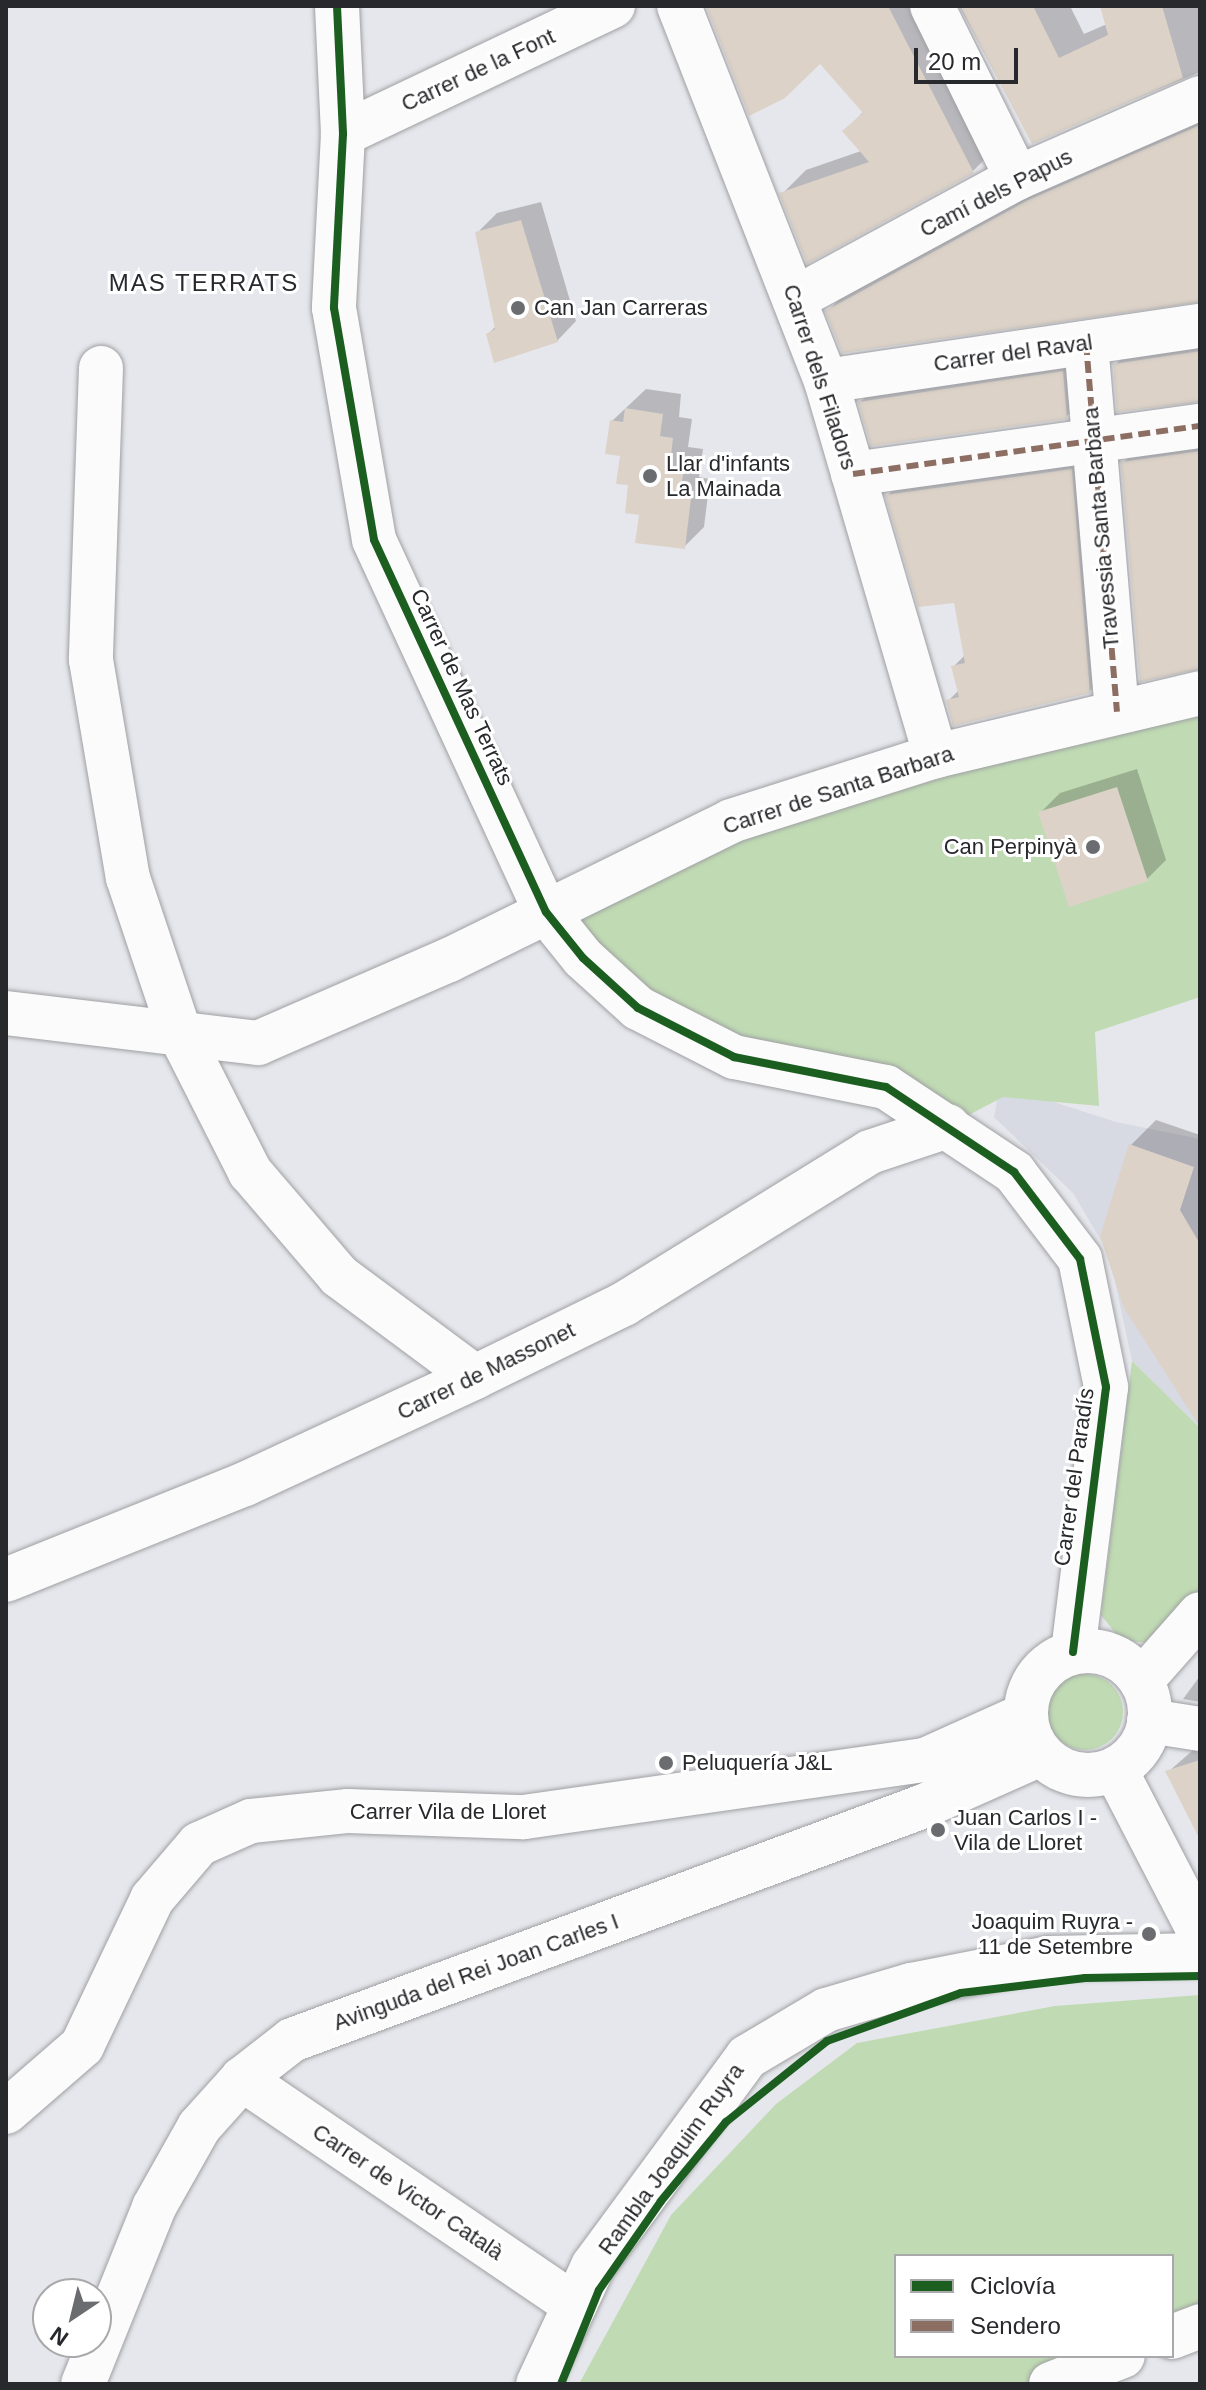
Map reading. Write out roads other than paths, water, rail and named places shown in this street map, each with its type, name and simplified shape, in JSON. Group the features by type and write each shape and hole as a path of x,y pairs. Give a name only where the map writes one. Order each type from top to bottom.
{"street":[{"name":"Carrer de Mas Terrats","path":"337,6 343,134 334,308 374,540 546,912 638,1008 734,1057 886,1087 948,1126"},
{"name":"Carrer de la Font","path":"343,134 613,6"},
{"name":"Carrer dels Filadors","path":"679,6 826,381 936,756"},
{"path":"932,6 1017,178"},
{"name":"Camí dels Papus","path":"796,298 1017,178 1200,98"},
{"name":"Carrer del Raval","path":"826,381 1200,326"},
{"name":"Travessia Santa Barbara","path":"1086,343 1117,712"},
{"path":"101,368 91,660 128,878 181,1036 250,1172 329,1264 475,1377"},
{"path":"853,474 1200,426"},
{"name":"Carrer de Santa Barbara","path":"6,1013 258,1043 546,912 731,821 936,756 1200,693"},
{"name":"Carrer de Massonet","path":"6,1580 245,1484 475,1377 624,1304 870,1152 948,1126"},
{"name":"Carrer del Paradís","path":"948,1126 1014,1172 1080,1259 1106,1387 1073,1652"},
{"path":"1200,1614 1145,1701 1141,1745 1115,1769 1075,1774 1033,1735 1038,1675 1073,1652 1105,1653 1145,1701 1200,1729"},
{"name":"Avinguda del Rei Joan Carles I","path":"83,2384 154,2207 199,2127 242,2079 292,2040 924,1806 1033,1735"},
{"name":"Carrer Vila de Lloret","path":"6,2112 82,2046 152,1899 199,1844 251,1821 348,1811 524,1817 925,1760 1033,1735"},
{"path":"1115,1769 1200,1933"},
{"name":"Rambla Joaquim Ruyra","path":"538,2384 593,2266 747,2057 826,2010 1048,1958 1200,1955"},
{"name":"Carrer de Victor Català","path":"242,2079 575,2305"},
{"path":"1174,2336 1200,2326"},
{"path":"1051,2384 1118,2358"}],"place":[{"name":"Can Jan Carreras","path":"518,308"},
{"name":"Llar d'infants La Mainada","path":"650,476"},
{"name":"Can Perpinyà","path":"1093,847"},
{"name":"Peluquería J&L","path":"666,1763"},
{"name":"Juan Carlos I - Vila de Lloret","path":"938,1830"},
{"name":"Joaquim Ruyra - 11 de Setembre","path":"1149,1934"}],"district":[{"name":"MAS TERRATS","path":"204,283"}]}
